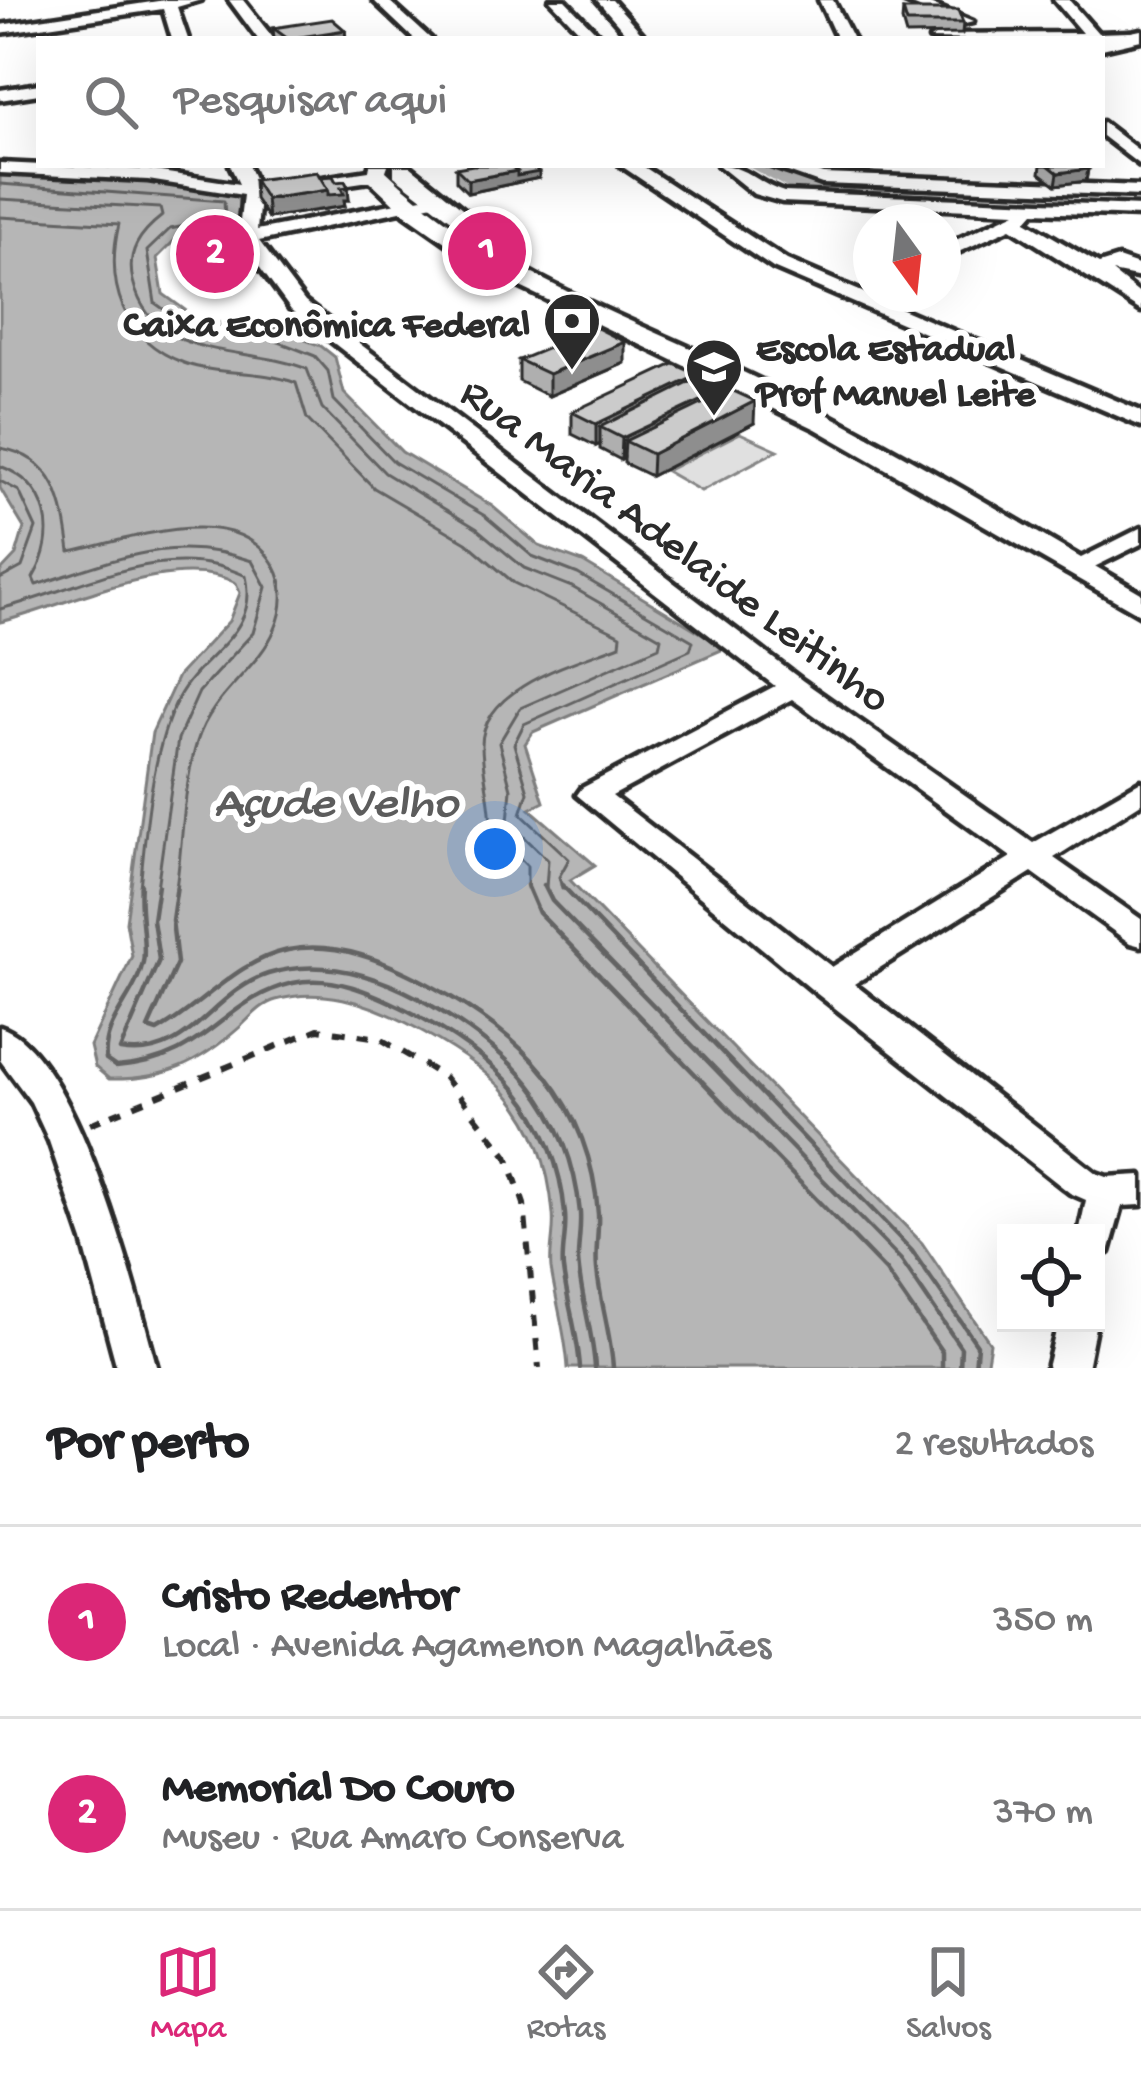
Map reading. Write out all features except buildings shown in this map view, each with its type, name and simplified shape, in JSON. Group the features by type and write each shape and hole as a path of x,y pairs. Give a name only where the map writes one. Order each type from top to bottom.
{"main road":[{"path":"1105,43 1137,37"},
{"path":"386,169 437,198 466,221 489,250"},
{"path":"386,169 407,205 441,228 489,250 598,317 801,411 1141,606"},
{"path":"441,228 466,221"}],"street":[{"path":"35,0 53,21"},
{"path":"0,29 194,0"},
{"path":"236,0 264,36"},
{"path":"380,0 420,36"},
{"path":"557,0 592,36"},
{"path":"604,0 636,36"},
{"path":"826,0 844,36"},
{"path":"907,0 1003,36"},
{"path":"1062,0 1076,0"},
{"path":"1062,0 1092,36"},
{"path":"169,4 179,36"},
{"path":"1105,38 1137,37"},
{"path":"0,95 36,89"},
{"path":"1105,131 1141,161"},
{"path":"0,168 179,178 252,192 386,169"},
{"path":"240,168 252,192 248,238 437,198"},
{"path":"634,168 780,264 853,288"},
{"path":"731,168 760,190 782,197 1141,211"},
{"path":"783,168 798,175 1141,191"},
{"path":"798,175 835,168"},
{"path":"961,245 1041,208"},
{"path":"1012,221 1139,302"},
{"name":"Rua Maria Adelaide Leitinho","path":"248,238 298,305 793,687 1141,935"},
{"path":"1096,271 1118,264 1141,272"},
{"path":"907,312 1141,418"},
{"path":"1076,568 1141,535"},
{"path":"793,687 592,795 1083,1183 1124,1191 1105,1225"},
{"path":"828,985 1141,790"},
{"path":"0,1040 18,1051 62,1135 137,1368"},
{"path":"1067,1368 1075,1332"}],"path":[{"path":"62,1135 318,1029 380,1038 444,1077 508,1156 524,1204 539,1368"}],"shaded area":[{"path":"740,433 778,450 701,491 666,471"}],"water":[{"name":"Açude Velho","path":"0,172 167,180 237,191 242,228 175,240 157,258 163,294 200,321 275,328 321,346 335,357 344,393 402,452 492,506 539,546 583,562 726,648 533,732 525,744 544,802 530,809 595,865 570,880 922,1243 990,1343 986,1368 568,1368 551,1269 548,1178 526,1120 489,1076 465,1058 407,1023 359,1003 310,995 276,1000 210,1051 164,1073 109,1079 95,1067 90,1046 132,956 126,922 152,733 178,676 229,621 240,593 236,583 182,573 119,584 0,622 0,572 16,555 24,528 0,488"}],"waterway":[{"path":"759,168 787,183 854,185"}],"place":[{"name":"Cristo Redentor","path":"487,251"},
{"name":"Memorial Do Couro","path":"215,254"},
{"name":"Caixa Econômica Federal","path":"572,372"},
{"name":"Escola Estadual Prof Manuel Leite","path":"714,418"}]}
